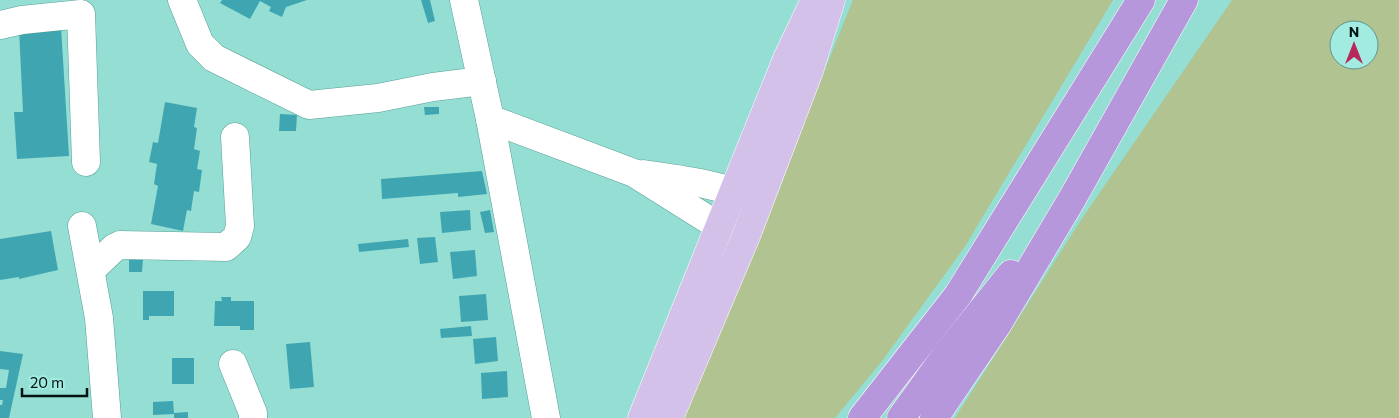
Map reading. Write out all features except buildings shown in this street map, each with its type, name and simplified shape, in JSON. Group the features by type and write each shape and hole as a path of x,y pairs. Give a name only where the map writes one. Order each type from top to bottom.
{"highway":[{"path":"1115,39 1132,0"},
{"path":"862,418 958,295 1115,39 1141,0"},
{"path":"934,418 997,326 1072,199 1184,0"},
{"path":"901,418 947,354 1072,199"}],"main road":[{"path":"669,418 746,236 746,196 788,59 815,0"},
{"path":"642,418 720,227 746,196 809,71 831,0"}],"street":[{"path":"182,0 200,44 214,58 309,104 378,98 433,87 482,81"},
{"path":"464,0 490,119 546,418"},
{"path":"0,25 22,20 80,14 86,162"},
{"path":"490,119 634,173 720,227 746,236"},
{"path":"91,270 114,248 120,245 226,247 238,237 240,226 235,136"},
{"path":"634,173 698,182 746,196"},
{"path":"82,226 100,318 107,418"},
{"path":"234,364 254,418"}],"green space":[{"path":"853,0 1113,0 964,248 882,361 835,418 680,418 763,223"},
{"path":"1232,0 1399,0 1399,418 955,418 1081,220"}]}
